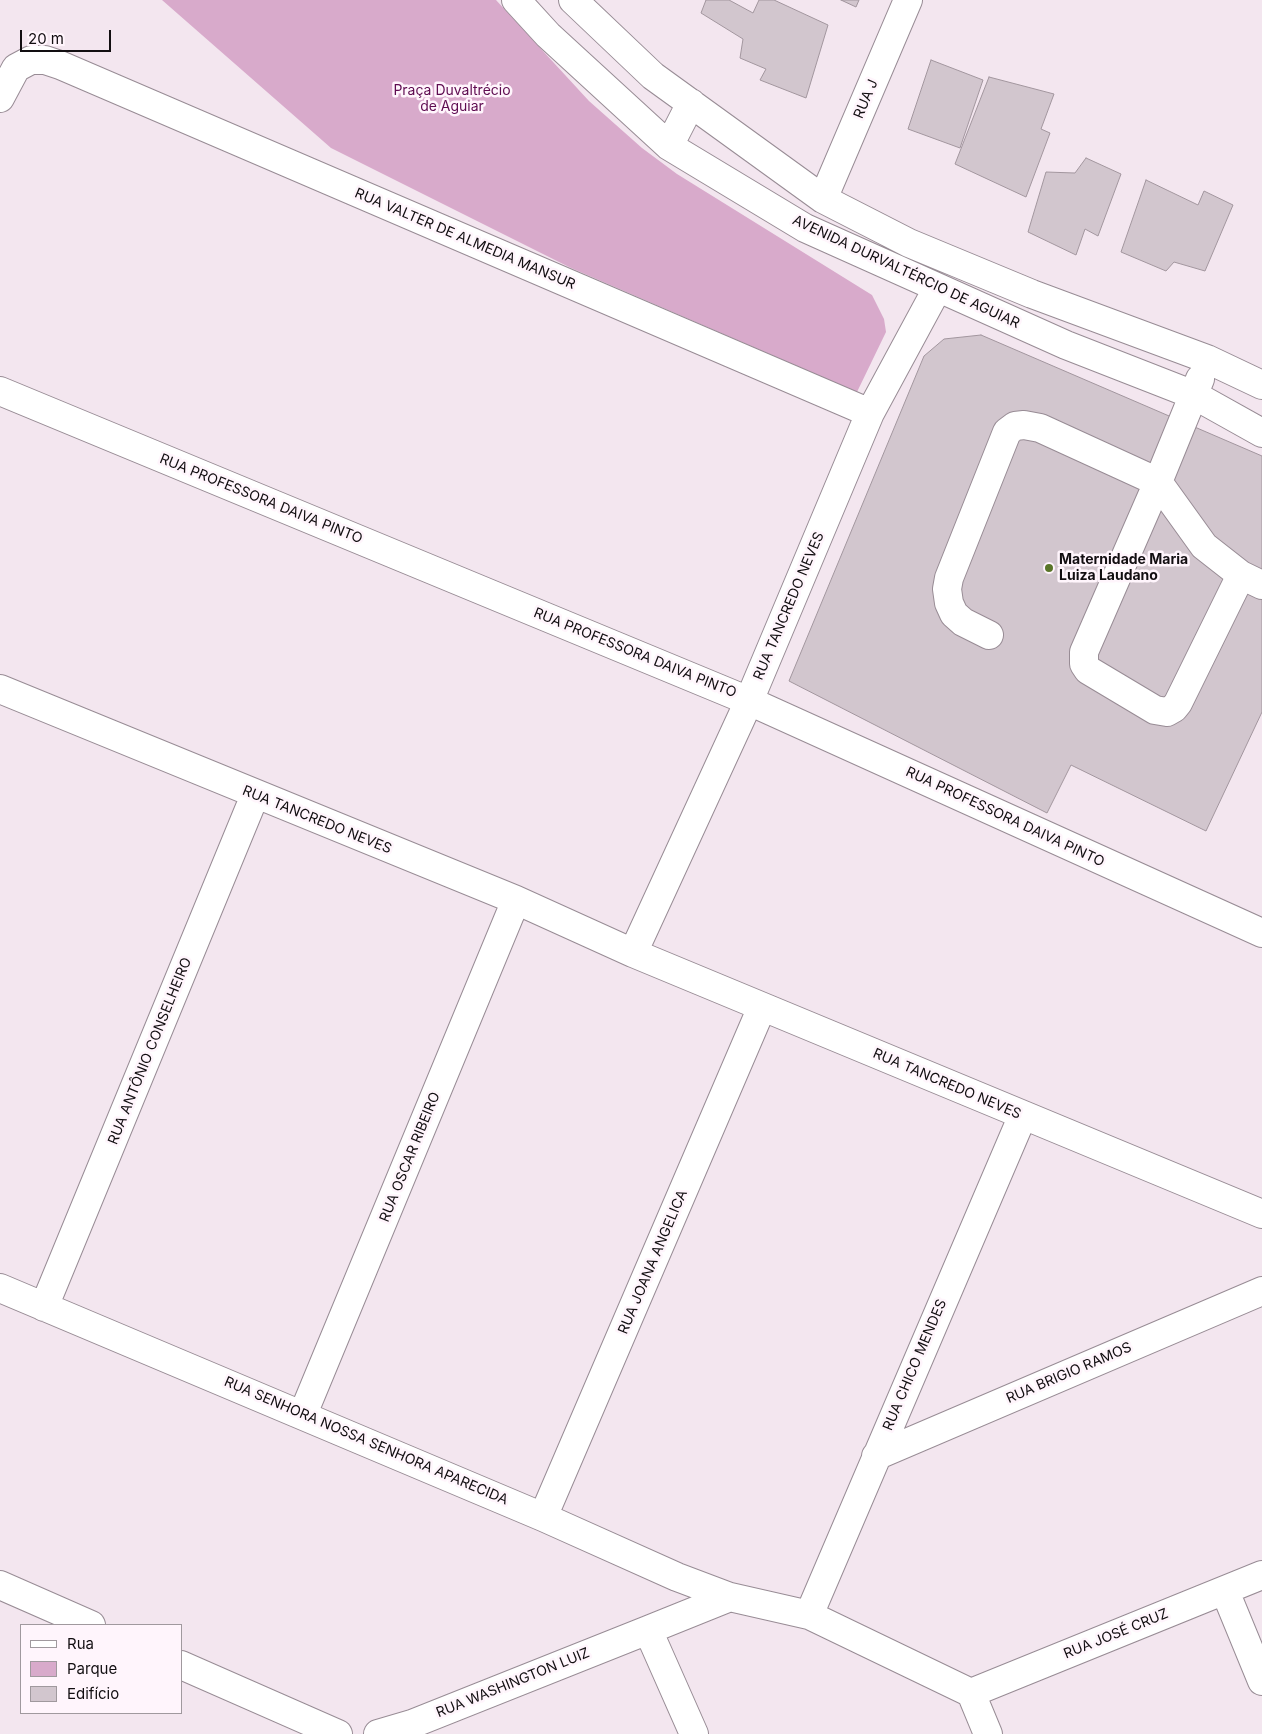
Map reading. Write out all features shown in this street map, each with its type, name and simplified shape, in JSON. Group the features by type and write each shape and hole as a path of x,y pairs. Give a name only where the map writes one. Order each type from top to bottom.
{"street":[{"name":"AVENIDA DURVALTÉRCIO DE AGUIAR","path":"516,0 548,35 669,146 805,228 1066,345 1194,395 1262,433"},
{"name":"AVENIDA DURVALTÉRCIO DE AGUIAR","path":"573,0 653,76 823,199 909,243 988,276 1207,359 1262,385"},
{"name":"RUA J","path":"823,199 908,0"},
{"name":"RUA VALTER DE ALMEDIA MANSUR","path":"0,98 16,68 31,60 45,60 60,65 870,413"},
{"path":"669,146 691,103"},
{"name":"RUA TANCREDO NEVES","path":"633,953 749,700 870,413 938,289"},
{"path":"989,635 963,622 954,614 948,603 947,589 949,578 1007,432 1015,426 1024,424 1040,428 1158,482 1204,546 1252,580 1178,704 1167,712 1155,710 1088,670 1084,664 1084,652 1158,482 1207,359"},
{"name":"RUA PROFESSORA DAIVA PINTO","path":"0,391 749,700 1262,933"},
{"name":"RUA TANCREDO NEVES","path":"2,695 516,900 633,953 1262,1214"},
{"name":"RUA ANTÔNIO CONSELHEIRO","path":"44,1307 255,795"},
{"name":"RUA OSCAR RIBEIRO","path":"303,1414 516,900"},
{"name":"RUA JOANA ANGELICA","path":"543,1516 762,1007"},
{"name":"RUA CHICO MENDES","path":"809,1615 1023,1115"},
{"name":"RUA SENHORA NOSSA SENHORA APARECIDA","path":"0,1288 543,1516 677,1578 730,1597 809,1615 971,1693"},
{"name":"RUA BRIGIO RAMOS","path":"876,1456 1262,1291"},
{"name":"RUA JOSÉ CRUZ","path":"971,1693 1262,1575"},
{"path":"0,1585 89,1624"},
{"path":"1225,1591 1262,1681"},
{"name":"RUA WASHINGTON LUIZ","path":"378,1734 414,1729 730,1597"},
{"path":"648,1630 694,1734"},
{"path":"182,1665 338,1734"},
{"path":"971,1693 988,1734"}],"green space":[{"name":"Praça Duvaltrécio de Aguiar","path":"162,0 496,0 589,101 642,148 677,174 872,295 884,319 886,332 857,392 571,268 331,148"}],"building":[{"path":"706,0 729,0 753,13 759,0 774,0 828,25 806,98 760,80 766,69 740,58 743,39 701,13"},
{"path":"841,0 859,0 856,7"},
{"path":"931,60 983,80 960,148 908,129"},
{"path":"989,77 1054,94 1041,129 1050,133 1026,197 955,164"},
{"path":"1086,158 1121,174 1098,236 1085,229 1076,255 1028,232 1046,172 1075,173"},
{"path":"1146,180 1198,205 1204,191 1233,205 1205,271 1174,262 1166,271 1121,252"},
{"name":"Maternidade Maria Luiza Laudano","path":"981,335 1262,456 1262,712 1206,831 1071,765 1047,813 789,681 924,356 944,339"}],"place":[{"name":"Maternidade Maria Luiza Laudano","path":"1049,568"}]}
